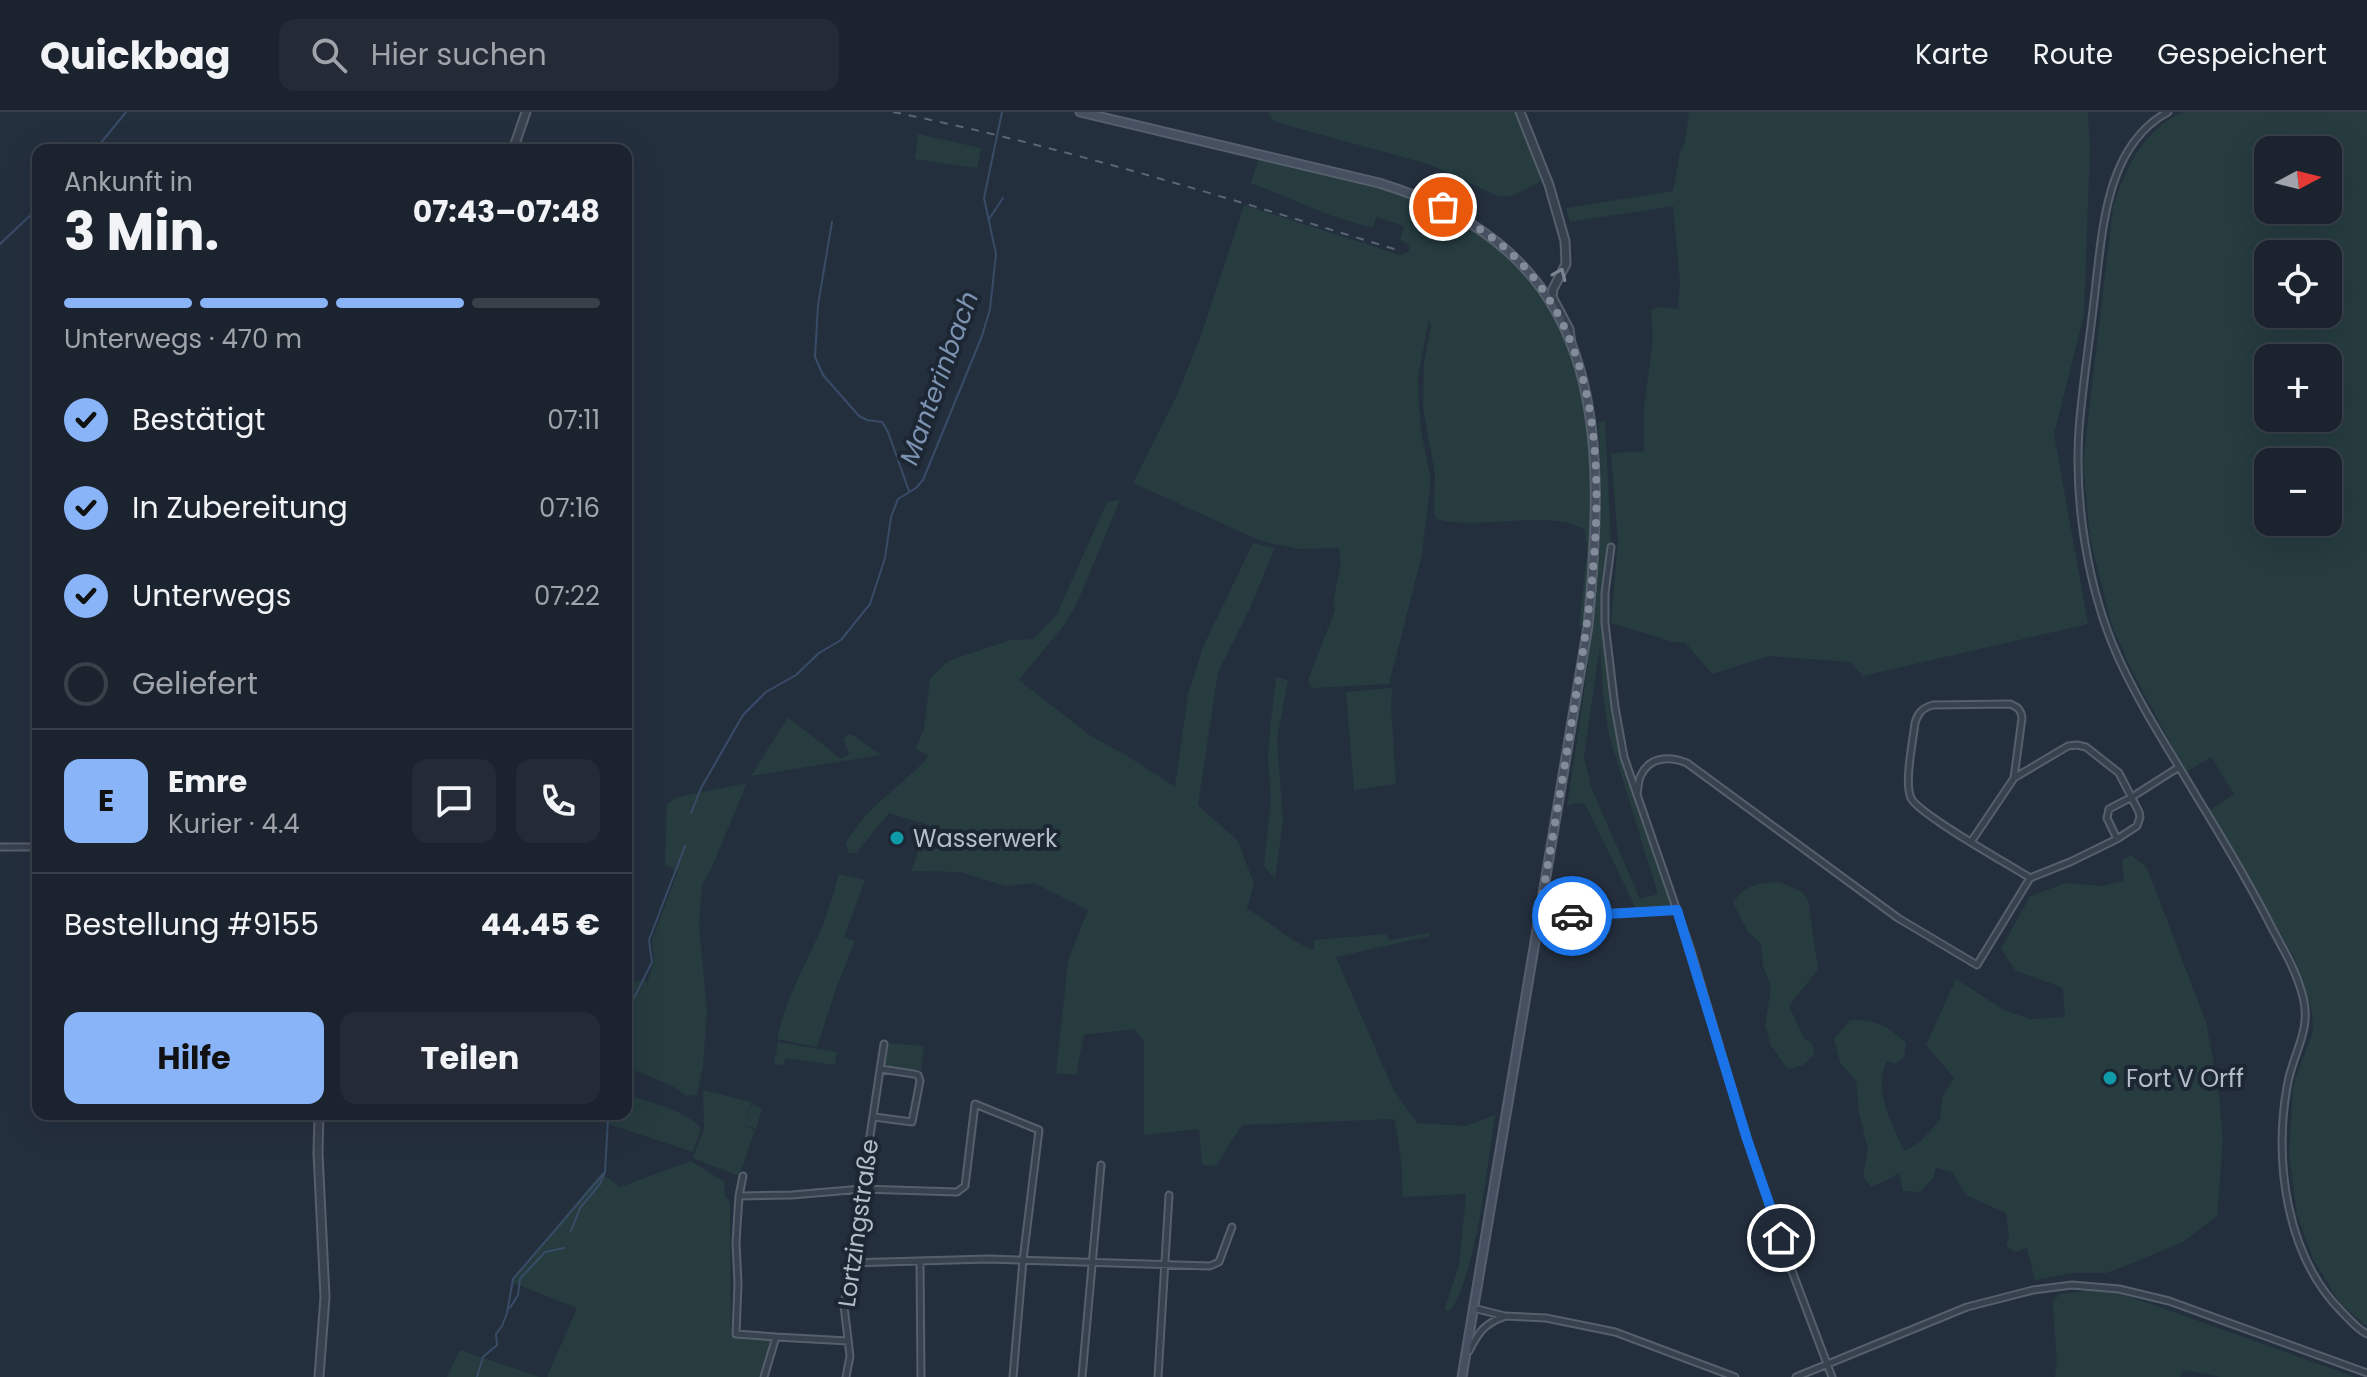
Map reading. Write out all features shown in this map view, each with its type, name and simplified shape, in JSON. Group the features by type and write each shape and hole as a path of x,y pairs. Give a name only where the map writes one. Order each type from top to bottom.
{"main road":[{"path":"1080,112 1379,183 1443,207 1492,237 1515,257 1546,295 1572,346 1586,391 1593,442 1596,505 1588,626 1476,1316 1462,1377"}],"street":[{"path":"515,144 526,112"},
{"path":"1520,112 1539,158 1565,241 1566,264 1552,297 1569,329 1572,346"},
{"path":"2168,112 2148,126 2138,139 2112,185 2099,258 2079,430 2078,468 2085,537 2100,608 2119,658 2146,711 2250,884 2299,980 2307,1021 2286,1089 2282,1135 2285,1194 2301,1248 2315,1275 2332,1303 2367,1334"},
{"path":"1611,547 1604,607 1624,757 1677,910 1747,1139 1832,1377"},
{"path":"2014,778 2022,718 2016,706 1933,705 1918,715 1908,785 1910,798 1918,807 2030,878"},
{"path":"1637,797 1641,775 1650,764 1662,758 1687,763 1888,911 1977,965 2030,878 2117,839 2134,829 2140,817 2119,773 2082,745 2068,746 2014,778 1971,842"},
{"path":"2117,839 2107,813 2179,767"},
{"path":"0,847 32,847"},
{"path":"1539,917 1677,910"},
{"name":"Lortzingstraße","path":"846,1377 850,1356 844,1306 884,1044"},
{"name":"Lortzingstraße","path":"874,1117 912,1122 920,1081 918,1075 881,1069"},
{"path":"739,1196 862,1189 957,1192 965,1186 975,1104 1039,1130 1013,1377"},
{"path":"319,1120 325,1297 319,1377"},
{"path":"1082,1377 1101,1165"},
{"path":"743,1176 736,1242 736,1334 848,1341"},
{"path":"1158,1377 1169,1195"},
{"path":"849,1263 1023,1260 1210,1266 1219,1262 1232,1227"},
{"path":"920,1262 921,1377"},
{"path":"1796,1377 1979,1303 2033,1290 2072,1285 2119,1289 2169,1301 2367,1373"},
{"path":"1476,1316 1546,1318 1615,1332 1735,1377"},
{"path":"1476,1316 1490,1322"},
{"path":"1465,1359 1476,1337 1490,1322 1505,1316"},
{"path":"764,1377 776,1337"}],"green space":[{"path":"1268,112 1516,112 1540,182 1514,195 1500,197 1431,165 1279,123"},
{"path":"1689,112 2088,112 2090,149 2084,315 2054,434 2088,624 1863,676 1850,662 1769,656 1712,674 1685,642 1673,642 1611,623 1618,542 1611,453 1644,451 1644,409 1653,337 1651,311 1657,307 1678,309 1680,282 1673,206 1570,222 1566,208 1673,191"},
{"path":"2184,112 2367,112 2367,1327 2340,1303 2313,1259 2297,1215 2289,1154 2293,1085 2313,1031 2312,1011 2294,957 2210,810 2234,794 2211,757 2186,772 2130,667 2111,623 2090,538 2083,462 2113,207 2130,164 2157,128"},
{"path":"918,134 981,148 977,168 915,159"},
{"path":"1259,158 1387,189 1436,207 1457,218 1506,255 1543,298 1568,347 1583,399 1591,454 1592,511 1584,627 1579,626 1587,551 1585,530 1553,521 1453,522 1437,519 1434,514 1435,474 1423,408 1424,362 1431,326 1429,319 1418,377 1418,395 1430,487 1422,554 1389,684 1312,688 1308,680 1335,610 1333,602 1341,563 1339,548 1299,549 1261,541 1133,483 1178,393 1202,333 1244,205 1400,255 1409,252 1409,245 1400,239 1404,226 1376,217 1373,228 1332,216 1251,183"},
{"path":"1605,420 1611,547 1604,607 1624,757 1672,906 1637,910 1585,804 1567,806 1588,663 1598,567 1601,471 1598,422","holes":["1600,646 1609,735 1658,894 1640,899 1591,787 1584,756"]},
{"path":"1120,500 1078,601 1065,624 1019,680 1092,737 1175,787 1188,694 1203,647 1253,543 1275,548 1218,672 1198,805 1238,841 1254,884 1247,908 1296,942 1314,950 1314,940 1385,934 1390,940 1429,933 1430,936 1336,957 1393,1089 1417,1123 1466,1126 1495,1115 1473,1249 1458,1297 1448,1312 1445,1308 1459,1266 1466,1194 1402,1197 1401,1158 1394,1119 1242,1125 1216,1166 1202,1165 1199,1129 1144,1135 1144,1042 1134,1029 1084,1035 1076,1075 1056,1073 1068,961 1088,910 1034,883 1006,886 960,872 911,871 928,825 889,813 856,853 849,853 846,843 854,830 929,756 915,749 924,729 930,679 948,661 1011,640 1034,639 1057,614 1107,502"},
{"path":"1276,677 1288,680 1277,739 1283,821 1275,879 1264,866 1271,799 1268,758"},
{"path":"1392,688 1396,784 1354,790 1346,692"},
{"path":"788,717 841,759 849,754 843,738 851,734 881,755 751,776"},
{"path":"747,783 702,884 699,926 707,1011 703,1066 697,1095 686,1096 671,1085 632,1069 632,986 635,981 645,980 647,984 654,960 652,940 678,871 665,864 667,804 677,797"},
{"path":"2131,855 2147,868 2206,1022 2218,1086 2223,1139 2217,1216 2183,1242 2106,1273 2073,1273 2035,1280 2027,1248 2015,1252 2006,1246 2009,1237 2006,1213 1966,1195 1951,1171 1936,1168 1933,1178 1920,1192 1903,1191 1899,1172 1871,1187 1863,1176 1868,1150 1856,1081 1840,1062 1834,1039 1850,1020 1859,1020 1881,1025 1906,1043 1904,1057 1895,1064 1887,1061 1883,1072 1883,1095 1904,1151 1920,1142 1940,1120 1942,1097 1954,1078 1926,1045 1956,979 2004,1010 2030,1019 2065,1017 2063,988 2015,970 2001,949 2030,896 2066,883 2102,886 2124,881 2122,860"},
{"path":"839,874 865,880 844,937 855,941 817,1047 777,1039 792,992 826,917"},
{"path":"1780,882 1802,892 1808,900 1818,969 1789,1006 1804,1039 1811,1042 1815,1054 1803,1065 1788,1069 1771,1046 1765,1026 1771,988 1763,966 1761,943 1748,932 1733,903 1742,892 1753,886"},
{"path":"778,1042 837,1052 835,1065 785,1058 784,1065 774,1064"},
{"path":"886,1043 924,1046 921,1070 883,1065"},
{"path":"703,1090 751,1102 747,1118 752,1104 762,1108 756,1129 744,1125 755,1131 739,1176 693,1158 704,1129"},
{"path":"632,1096 676,1111 694,1121 701,1128 693,1152 596,1120 632,1120"},
{"path":"691,1161 724,1182 730,1208 731,1336 770,1340 760,1377 547,1377 577,1308 511,1282 601,1173 620,1187"},
{"path":"2092,1290 2113,1292 2157,1306 2355,1377 2221,1377 2183,1370 2180,1377 2055,1377 2053,1301 2060,1294"},
{"path":"460,1350 540,1377 447,1377"}],"waterway":[{"path":"100,144 126,112"},
{"name":"Manterinbach","path":"691,813 701,788 743,715 766,692 796,675 819,653 841,640 870,604 885,558 891,517 898,499 923,480 982,336 990,309 996,254 984,198 1002,112"},
{"path":"989,219 1003,198"},
{"path":"0,244 32,214"},
{"path":"832,222 818,305 815,357 823,375 859,416 882,422 909,491"},
{"name":"Manterinbach","path":"632,1002 652,962 649,940 685,846"},
{"name":"Manterinbach","path":"571,1231 580,1208 600,1184 605,1172 608,1120"},
{"name":"Manterinbach","path":"477,1377 483,1357 497,1345 496,1334 507,1313 513,1279 605,1172"},
{"path":"510,1308 518,1295 520,1279 545,1252 564,1248"}],"railway":[{"path":"893,112 1085,158 1401,251"}],"way so far":[{"path":"1443,207 1492,237 1515,257 1546,295 1572,346 1586,391 1595,455 1594,565 1588,626 1539,917 1572,916"}],"place":[{"name":"Wasserwerk","path":"897,838"},
{"name":"Fort V Orff","path":"2110,1078"}],"route":[{"path":"1572,916 1677,910 1747,1139 1781,1238"}]}
